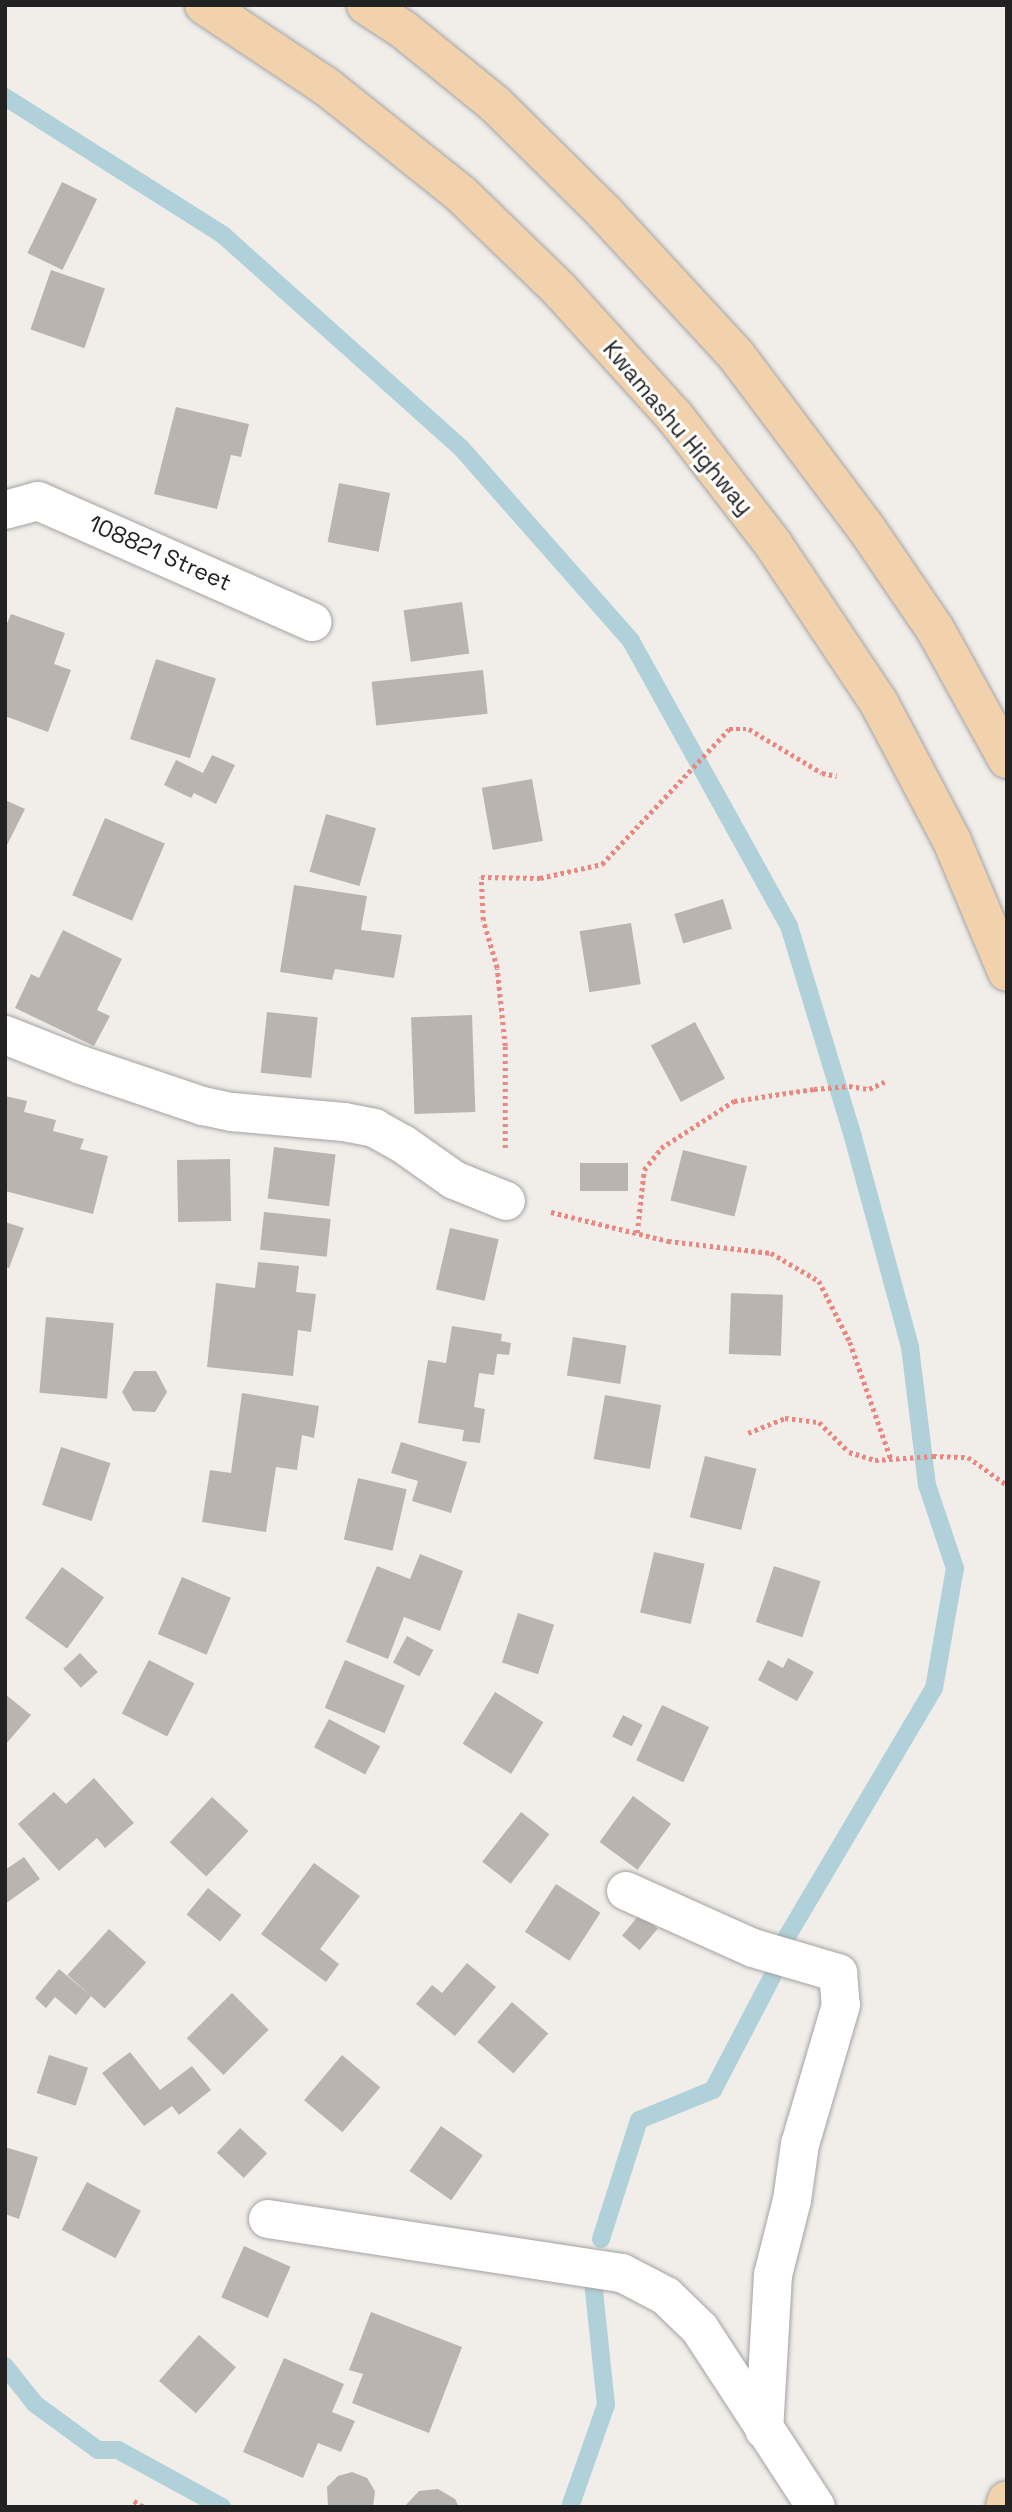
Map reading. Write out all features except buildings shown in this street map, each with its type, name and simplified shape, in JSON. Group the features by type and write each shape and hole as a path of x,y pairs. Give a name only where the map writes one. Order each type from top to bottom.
{"main road":[{"name":"Kwamashu Highway","path":"204,5 327,87 461,194 559,289 675,417 773,544 879,703 952,841 1007,972"},
{"path":"366,5 404,30 495,104 605,213 736,355 866,528 935,629 1007,759"},
{"path":"1005,2507 1007,2500"}],"street":[{"name":"108821 Street","path":"5,510 38,501 312,622"},
{"path":"5,1035 81,1065 203,1106 232,1112 344,1122 374,1128 403,1144 454,1180 506,1201"},
{"path":"626,1891 753,1948 838,1973 841,2005 800,2144 792,2200 773,2275 764,2430"},
{"path":"268,2219 622,2273 666,2296 701,2329 816,2507"}],"path":[{"path":"837,776 822,773 749,729 729,729 602,864 540,878 481,877 483,920 497,968 505,1046 506,1201 668,1241 771,1253 819,1281 850,1342 891,1459"},
{"path":"637,1233 644,1170 661,1148 734,1101 814,1089 849,1086 869,1089 884,1082"},
{"path":"748,1433 785,1418 801,1418 820,1422 849,1452 875,1460 933,1455 968,1457 1007,1485"},
{"path":"134,2501 144,2507"}],"waterway":[{"path":"5,97 223,235 462,449 631,641 789,926 853,1137 910,1347 927,1485 955,1568 934,1688 782,1945"},
{"path":"601,2239 639,2120 713,2090 772,1977"},
{"path":"570,2507 606,2405 592,2272"},
{"path":"5,2366 35,2404 98,2450 118,2450 222,2507"}]}
